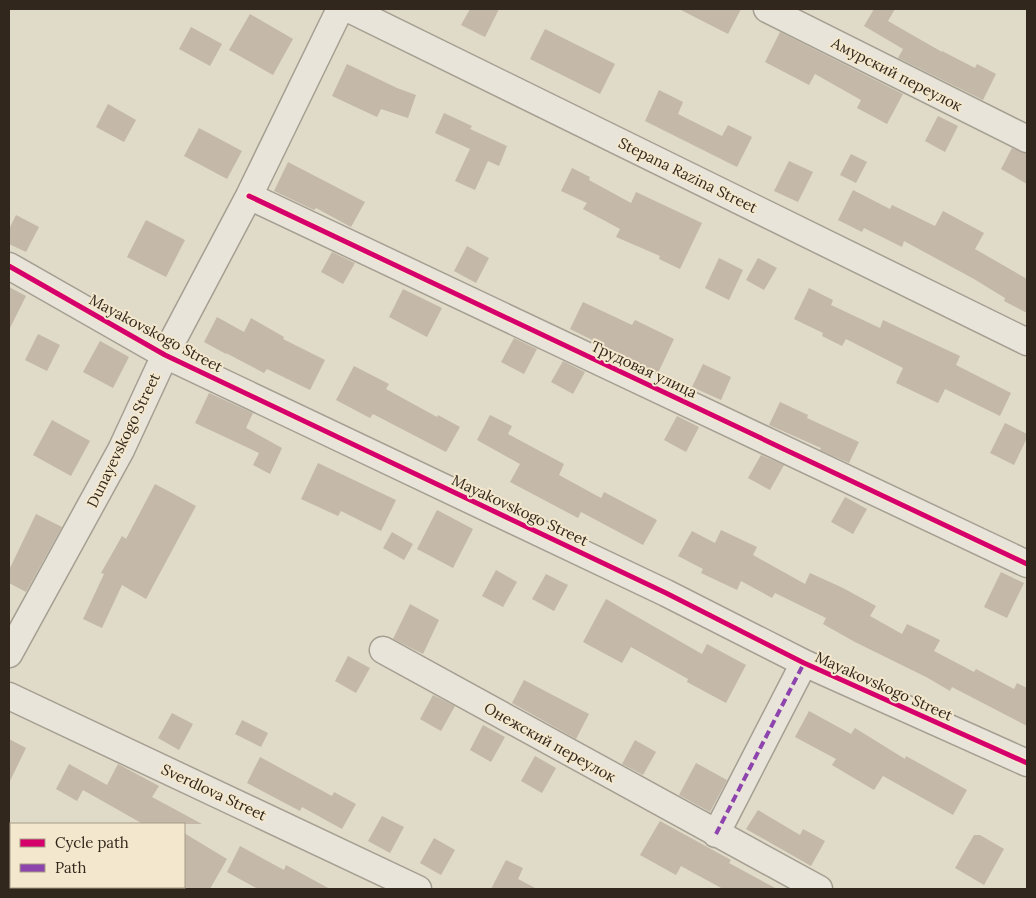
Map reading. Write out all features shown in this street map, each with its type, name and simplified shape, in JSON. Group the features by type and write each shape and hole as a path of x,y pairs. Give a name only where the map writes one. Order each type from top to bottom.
{"street":[{"name":"Dunayevskogo Street","path":"9,654 121,450 165,355 249,196 340,9"},
{"name":"Stepana Razina Street","path":"349,9 1027,342"},
{"name":"Амурский переулок","path":"767,9 1027,139"},
{"name":"Трудовая улица","path":"249,196 1027,564"},
{"name":"Mayakovskogo Street","path":"9,266 165,355 666,593 804,663 1027,763"},
{"name":"Онежский переулок","path":"383,650 819,889"},
{"path":"716,834 804,663"},
{"name":"Sverdlova Street","path":"9,696 418,889"}],"building":[{"path":"470,9 499,9 485,37 461,25"},
{"path":"679,9 741,9 728,34"},
{"path":"874,9 895,9 888,21 942,52 975,68 977,64 996,74 983,100 898,58 903,49 864,26"},
{"path":"250,14 293,39 273,75 229,50"},
{"path":"191,27 222,44 210,66 179,49"},
{"path":"545,29 615,64 600,94 530,59"},
{"path":"780,32 903,94 887,124 857,108 861,100 815,74 809,85 765,62"},
{"path":"347,64 416,95 408,118 381,109 377,117 332,96"},
{"path":"659,90 683,102 678,114 722,136 728,125 752,137 737,167 645,121"},
{"path":"108,104 136,120 124,142 96,127"},
{"path":"444,113 472,126 470,129 507,146 499,166 488,161 475,190 455,181 470,149 435,133"},
{"path":"938,116 958,126 945,152 925,141"},
{"path":"199,128 242,151 227,179 184,156"},
{"path":"1012,148 1027,154 1027,184 1001,169"},
{"path":"851,154 867,162 856,183 840,175"},
{"path":"789,161 813,172 798,202 774,191"},
{"path":"288,162 365,202 351,227 316,208 314,210 274,191"},
{"path":"572,168 590,177 589,180 631,203 636,192 702,223 680,269 659,259 660,256 616,237 620,229 583,209 587,203 561,191"},
{"path":"853,190 890,209 892,205 935,226 943,211 984,233 975,249 1027,279 1027,313 1004,301 1005,298 974,279 904,241 902,247 864,228 862,232 838,220"},
{"path":"16,215 39,227 26,252 9,244 9,229"},
{"path":"146,220 185,240 166,277 127,257"},
{"path":"467,246 489,258 476,283 454,271"},
{"path":"332,252 355,263 343,284 321,272"},
{"path":"719,258 743,270 729,300 705,288"},
{"path":"758,258 777,268 764,290 746,280"},
{"path":"9,287 26,296 9,330"},
{"path":"809,288 833,300 831,305 880,328 883,320 960,356 956,365 1011,393 1000,416 945,389 938,403 896,383 903,368 846,339 842,346 822,336 823,333 794,319"},
{"path":"403,289 442,308 427,337 389,317"},
{"path":"583,302 632,325 635,320 674,339 658,373 570,329"},
{"path":"217,317 244,332 251,318 284,337 283,339 325,360 310,390 267,369 264,373 204,342"},
{"path":"38,334 60,345 47,371 25,360"},
{"path":"514,338 537,349 524,374 501,362"},
{"path":"100,341 129,357 113,388 83,372"},
{"path":"563,361 585,372 573,394 551,382"},
{"path":"703,364 731,377 721,400 692,387"},
{"path":"354,366 389,384 386,389 437,417 438,415 460,427 446,452 373,414 370,418 336,400"},
{"path":"209,393 253,413 246,428 282,448 270,474 253,465 259,453 195,423"},
{"path":"780,402 808,415 807,418 859,442 849,463 820,450 821,448 769,425"},
{"path":"490,415 512,426 508,434 564,464 559,475 601,498 604,492 657,520 643,545 581,512 578,518 510,482 520,464 477,440"},
{"path":"677,416 699,427 686,452 664,440"},
{"path":"52,420 90,441 71,476 33,455"},
{"path":"1005,423 1027,434 1027,438 1014,465 990,453"},
{"path":"761,455 784,465 770,490 748,478"},
{"path":"318,463 396,500 381,531 341,511 338,516 301,499"},
{"path":"155,484 196,506 146,599 122,585 102,628 83,619 104,574 101,573 122,536 126,539"},
{"path":"845,497 867,509 853,534 831,522"},
{"path":"437,510 473,529 453,568 417,549"},
{"path":"36,514 62,527 26,592 9,583 9,570"},
{"path":"721,530 757,547 753,555 805,584 810,573 876,606 870,616 902,634 907,624 940,640 934,651 974,672 976,669 1014,689 1017,683 1027,688 1027,726 952,687 950,691 855,642 823,624 826,618 775,593 772,598 741,581 737,590 701,573 703,569 678,556 692,531 715,543"},
{"path":"392,532 413,544 404,560 383,548"},
{"path":"496,570 517,582 503,607 482,596"},
{"path":"1001,572 1024,583 1007,618 984,607"},
{"path":"546,574 568,585 554,611 532,599"},
{"path":"606,599 702,654 707,644 746,665 726,703 687,682 688,679 631,647 622,663 583,642"},
{"path":"410,604 439,620 423,654 393,639"},
{"path":"348,656 370,668 356,693 335,681"},
{"path":"524,680 589,714 576,739 512,703"},
{"path":"433,695 455,706 441,731 420,719"},
{"path":"809,711 851,734 855,728 905,759 906,756 967,790 953,815 883,776 874,790 832,765 836,759 795,737"},
{"path":"172,713 193,724 179,750 158,738"},
{"path":"242,720 268,733 261,747 235,734"},
{"path":"483,725 505,737 491,762 470,750"},
{"path":"9,739 26,748 9,783"},
{"path":"635,740 656,752 643,775 622,764"},
{"path":"535,756 556,768 542,793 521,781"},
{"path":"260,757 332,796 334,792 356,804 342,829 302,807 300,811 247,783"},
{"path":"696,763 727,780 710,812 679,795"},
{"path":"69,764 107,785 118,764 159,786 152,797 202,824 141,823 83,790 77,801 56,789"},
{"path":"758,810 800,835 803,829 825,841 811,866 746,829"},
{"path":"382,816 404,827 390,853 368,841"},
{"path":"660,821 731,860 729,863 777,889 723,889 681,866 676,875 640,855"},
{"path":"185,834 227,859 210,889 184,889"},
{"path":"974,835 980,835 1004,849 984,885 955,868"},
{"path":"434,838 455,850 441,875 420,863"},
{"path":"240,846 284,870 286,865 330,889 258,889 227,872"},
{"path":"506,860 523,868 518,879 537,889 491,889"}],"marked path":[{"path":"716,834 804,663"}],"cycle path":[{"path":"249,196 1027,564"},
{"path":"9,266 165,355 666,593 804,663 1027,763"}]}
